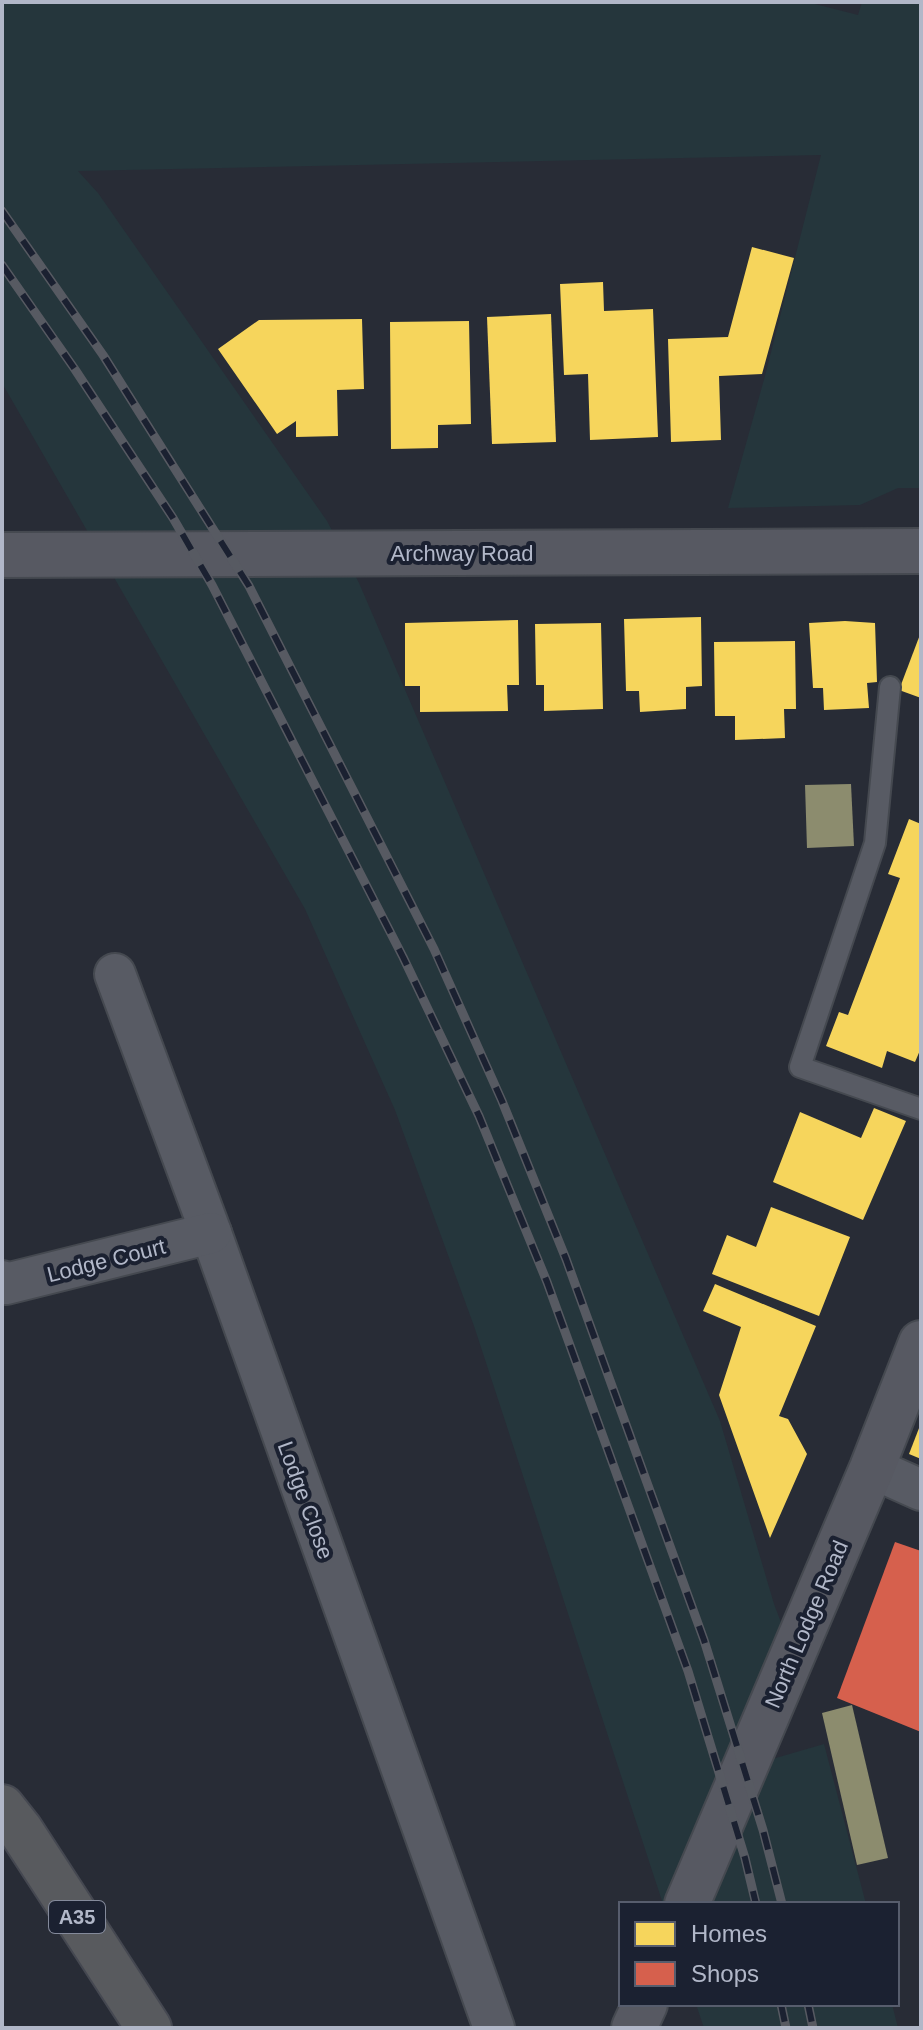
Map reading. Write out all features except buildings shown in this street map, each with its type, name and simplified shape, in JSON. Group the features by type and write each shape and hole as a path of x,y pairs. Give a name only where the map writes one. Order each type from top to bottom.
{"highway":[{"name":"A35","path":"2,1807 21,1831 149,2028"}],"street":[{"name":"Archway Road","path":"2,555 921,551"},
{"name":"Lodge Close","path":"115,974 211,1233 494,2028"},
{"name":"Lodge Court","path":"2,1281 6,1284 211,1233"},
{"name":"North Lodge Road","path":"688,1902 872,1468 921,1343"},
{"path":"872,1468 921,1490"},
{"path":"634,2028 644,2006"}],"lane":[{"path":"890,687 875,843 800,1067 921,1109"}],"shaded area":[{"path":"2,2 807,2 858,15 862,2 921,2 921,488 898,488 860,505 728,508 821,155 78,171 98,193 327,521 359,583 720,1421 774,1604 793,1654 745,1767 824,1744 865,1902 662,1902 474,1326 395,1110 305,909 2,383"},
{"path":"697,2006 892,2006 898,2028 704,2028"}],"railway":[{"path":"2,211 103,355 249,586 434,949 502,1101 566,1259 704,1640 763,1830 781,1902"},
{"path":"2,265 173,518 212,585 403,957 479,1116 547,1282 688,1671 756,1902"},
{"path":"781,2006 786,2028"},
{"path":"808,2006 813,2028"}]}
